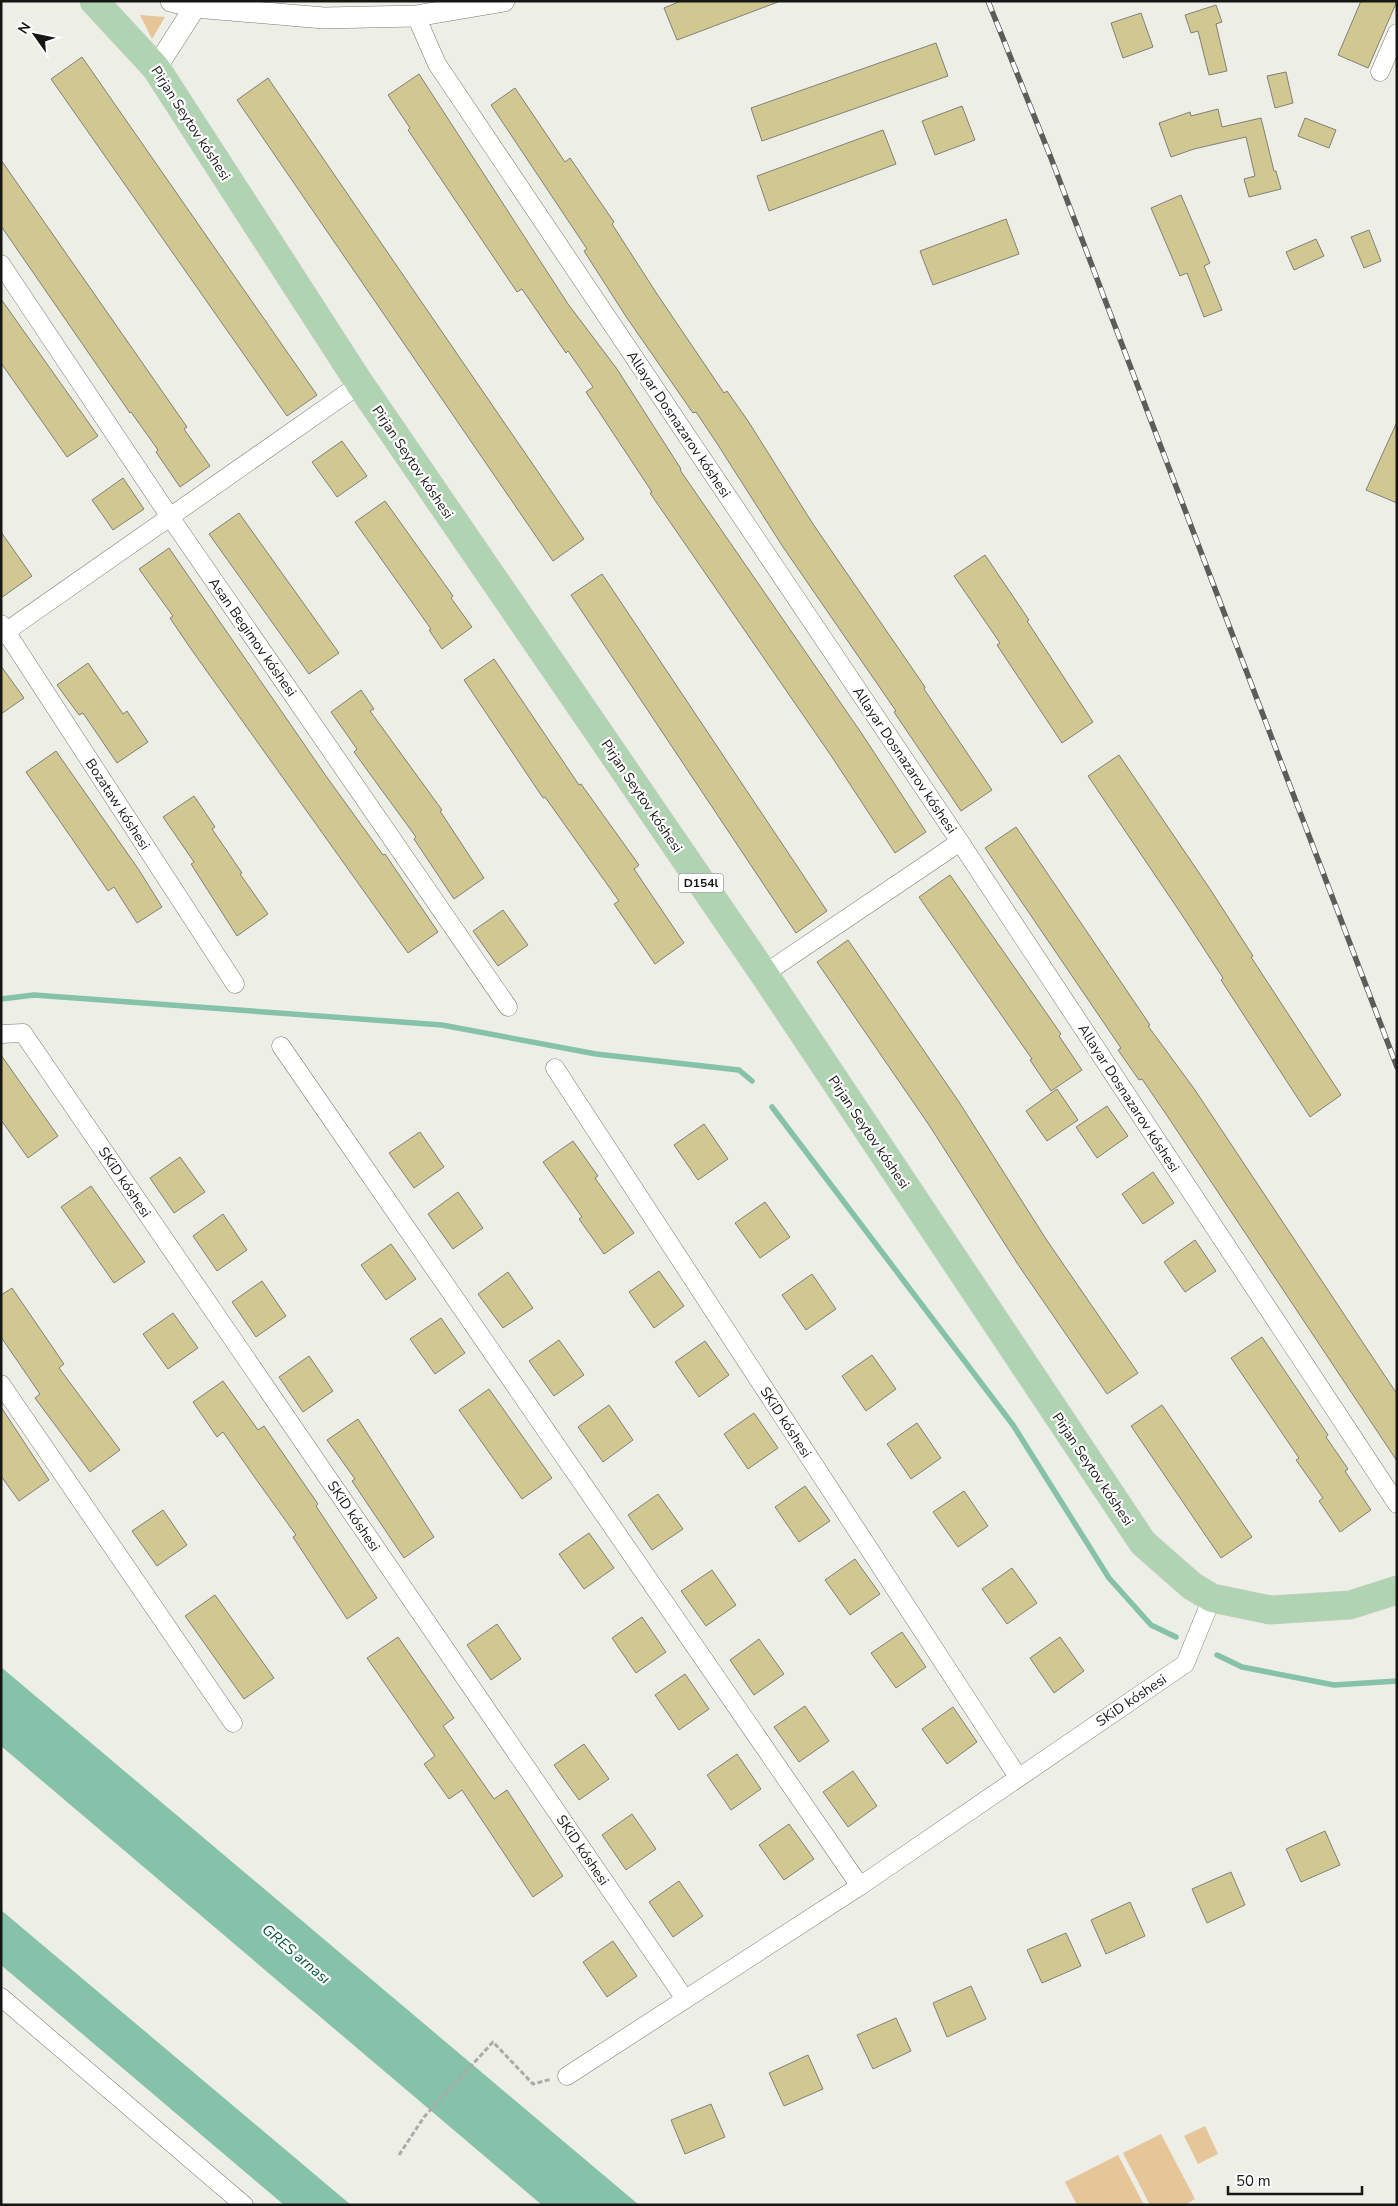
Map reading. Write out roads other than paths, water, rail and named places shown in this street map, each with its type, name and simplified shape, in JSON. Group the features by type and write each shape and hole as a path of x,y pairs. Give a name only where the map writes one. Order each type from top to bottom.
{"main road":[{"name":"Pirjan Seytov kóshesi","path":"94,1 156,68 360,384 764,974 1143,1543 1192,1586 1212,1598 1270,1610 1350,1605 1397,1590"}],"street":[{"path":"171,1 195,8 258,8 324,18 416,16 504,1"},
{"path":"156,68 195,8"},
{"name":"Allayar Dosnazarov kóshesi","path":"416,16 437,64 960,842 1397,1504"},
{"path":"1380,72 1397,33"},
{"name":"Asan Begimov kóshesi","path":"1,264 170,516 508,1007"},
{"path":"3,630 360,384"},
{"name":"Bozataw kóshesi","path":"3,630 235,984"},
{"path":"764,974 960,842"},
{"name":"SKiD kóshesi","path":"1,1034 23,1033 685,1999"},
{"path":"281,1046 860,1886"},
{"name":"SKiD kóshesi","path":"555,1068 1018,1777"},
{"path":"1,1384 233,1723"},
{"name":"SKiD kóshesi","path":"567,2076 860,1886 1185,1664 1212,1598"},
{"path":"1,1997 244,2205"}],"water":[{"name":"GRES arnası","path":"1,1667 639,2205 542,2205 1,1746"},
{"path":"1,1910 351,2205 284,2205 1,1965"}],"waterway":[{"path":"1,999 34,995 442,1025 596,1054 739,1070 752,1081"},
{"path":"772,1107 1013,1425 1109,1578 1151,1625 1176,1637"},
{"path":"1217,1655 1242,1667 1334,1685 1397,1681"}],"railway":[{"path":"988,1 1051,158 1397,1067"}]}
